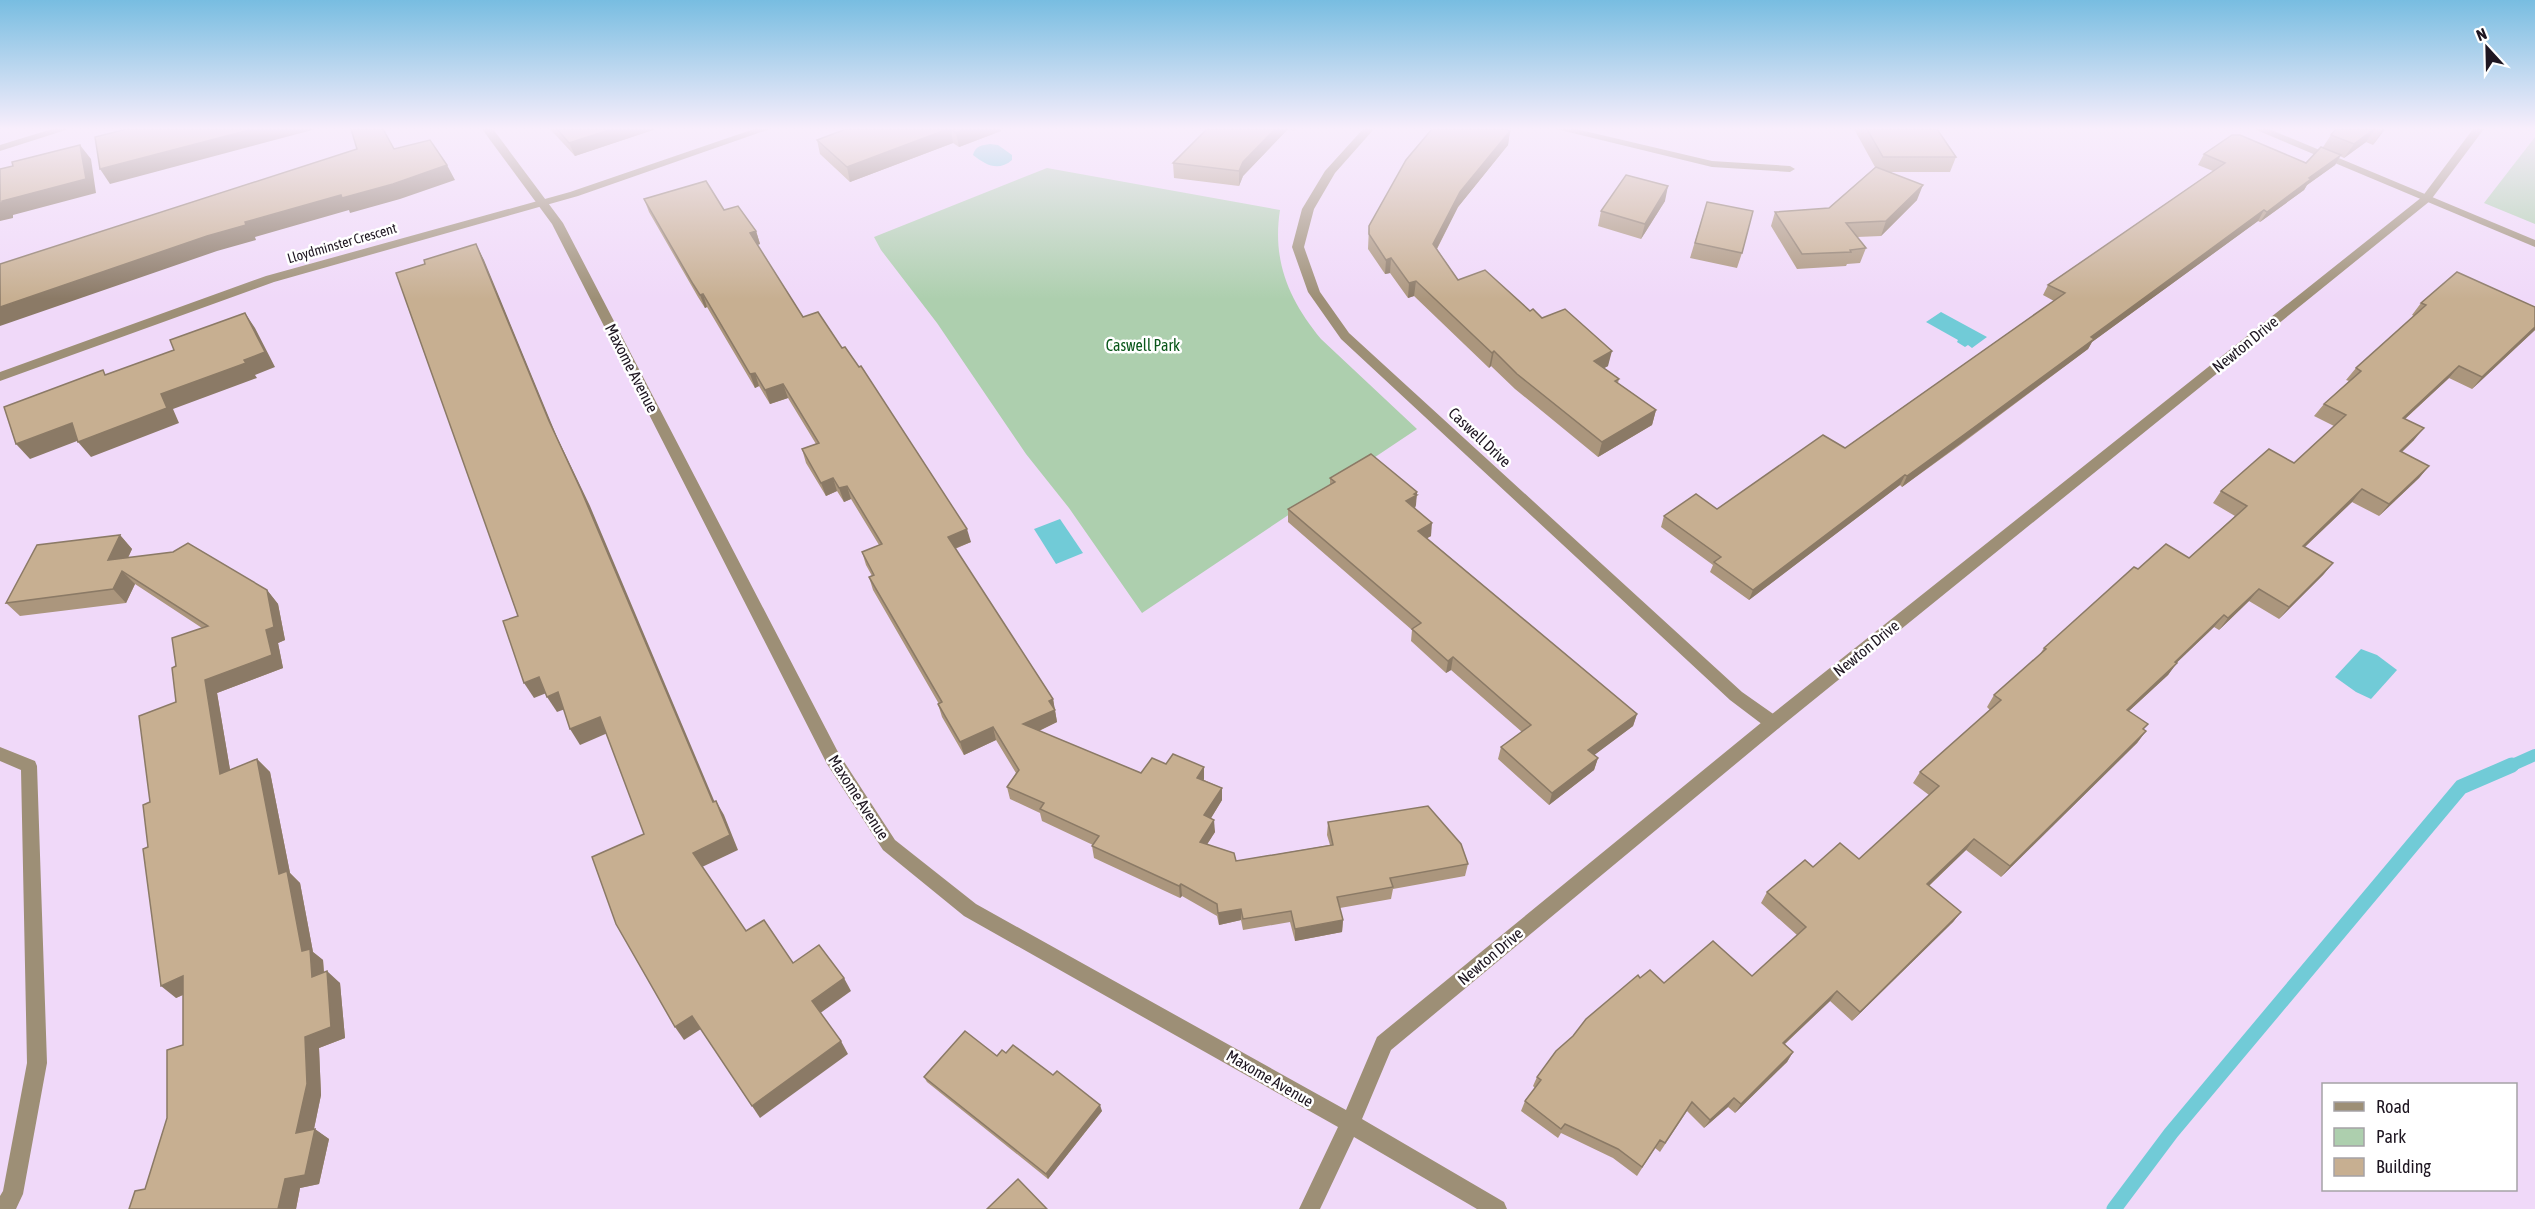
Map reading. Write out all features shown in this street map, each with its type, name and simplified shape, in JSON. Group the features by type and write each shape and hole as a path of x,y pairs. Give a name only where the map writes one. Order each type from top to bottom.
{"street":[{"name":"Maxome Avenue","path":"531,185 557,223 833,759 889,845 970,910 1350,1123 1497,1209"},
{"name":"Lloydminster Crescent","path":"0,377 270,279 597,185"},
{"name":"Caswell Drive","path":"1322,185 1308,209 1298,247 1314,292 1345,336 1736,696 1773,723"},
{"path":"2394,185 2535,244"},
{"name":"Newton Drive","path":"1309,1209 1321,1190 1384,1044 1773,723 2426,199 2436,185"},
{"path":"0,754 29,766 38,1063 13,1194 4,1209"}],"green space":[{"name":"Caswell Park","path":"1003,185 1144,185 1280,210 1278,229 1281,263 1300,310 1321,339 1417,429 1142,613 1069,508 1026,454 937,323 881,250 874,237"},
{"path":"2498,185 2535,185 2535,224 2484,203"}],"shaded area":[{"path":"1941,312 1987,337 1972,348 1968,345 1965,347 1957,342 1958,340 1926,322"},
{"path":"1060,519 1083,553 1056,564 1034,529"},
{"path":"2361,649 2377,655 2397,670 2371,699 2356,692 2335,677"}],"building":[{"path":"0,185 61,185 2,201 0,203"},
{"path":"244,185 388,185 342,198 341,195 245,222 246,225 207,236 0,307 0,264"},
{"path":"691,185 709,185 724,210 738,206 756,231 750,233 803,317 818,312 842,348 845,347 859,367 861,366 967,529 948,537 1053,699 1049,701 1055,710 1023,724 1141,773 1152,758 1166,764 1173,754 1204,767 1197,778 1222,788 1204,815 1214,820 1200,842 1234,853 1236,861 1333,845 1328,822 1428,806 1461,844 1468,864 1390,878 1393,887 1337,897 1343,920 1295,929 1291,911 1243,919 1241,909 1218,913 1217,904 1181,884 1179,886 1092,846 1099,836 1040,809 1044,803 1007,787 1019,770 993,727 960,742 938,704 942,702 869,577 874,575 862,552 882,544 847,486 839,488 833,478 821,483 802,449 819,443 783,384 765,390 755,373 750,374 703,294 700,295 693,284 644,199"},
{"path":"1392,185 1465,185 1433,244 1458,280 1485,270 1530,311 1533,309 1542,318 1565,309 1612,351 1594,361 1619,379 1615,381 1656,410 1602,442 1517,374 1494,351 1492,353 1416,281 1409,283 1391,258 1386,260 1369,234 1369,226"},
{"path":"1619,185 1668,186 1645,224 1601,211"},
{"path":"1855,185 1923,185 1886,221 1846,223 1866,248 1850,250 1851,252 1802,254 1775,212 1829,208"},
{"path":"2192,185 2302,185 2267,212 2264,210 2091,337 2094,339 1907,476 1905,475 1753,590 1714,562 1721,557 1664,516 1696,494 1717,509 1823,435 1845,448 2065,293 2048,285"},
{"path":"1707,202 1753,211 1742,253 1695,243"},
{"path":"476,244 549,421 581,490 713,802 716,801 730,835 693,853 746,931 764,920 793,963 819,945 844,978 812,1001 841,1041 752,1106 692,1016 675,1027 616,924 592,857 644,834 600,717 570,729 558,692 547,697 539,677 524,683 503,621 518,616 396,273 425,264 424,260"},
{"path":"2457,272 2535,307 2535,327 2482,377 2459,366 2403,418 2424,428 2400,451 2429,466 2389,504 2362,489 2303,546 2333,563 2289,607 2259,589 2228,618 2224,615 2127,710 2148,724 2143,729 2146,731 2010,866 1974,839 1927,884 1961,912 1860,1012 1837,991 1783,1043 1793,1052 1741,1104 1734,1098 1710,1120 1692,1102 1665,1143 1660,1140 1642,1167 1618,1149 1565,1124 1561,1129 1525,1101 1541,1080 1537,1077 1556,1051 1573,1036 1586,1019 1638,975 1640,978 1650,970 1664,983 1713,941 1752,976 1806,927 1767,892 1805,860 1813,867 1840,843 1859,859 1939,786 1920,772 2001,700 1994,695 2046,649 2044,648 2134,567 2138,569 2166,544 2189,558 2247,506 2221,491 2269,449 2294,463 2346,415 2324,404 2361,371 2356,368 2426,305 2421,303"},
{"path":"245,313 265,352 244,360 246,363 161,394 167,408 78,442 72,423 16,444 4,407 103,370 105,375 174,350 170,340"},
{"path":"1371,454 1417,492 1414,494 1417,495 1406,501 1432,523 1418,531 1637,714 1588,750 1598,758 1552,793 1501,747 1531,725 1453,657 1448,661 1412,629 1421,623 1288,509 1335,482 1330,478"},
{"path":"120,535 108,560 173,552 188,543 267,590 274,627 266,630 272,655 205,680 220,774 257,759 279,874 287,871 302,951 310,949 312,977 327,971 331,1027 305,1037 307,1084 296,1133 315,1129 305,1175 285,1179 278,1209 129,1209 135,1191 145,1189 167,1118 167,1050 183,1045 183,976 161,986 143,849 148,847 143,805 150,802 139,716 176,702 172,668 176,666 172,638 208,626 122,571 113,589 6,603 37,545"},
{"path":"965,1031 997,1056 1002,1050 1006,1053 1013,1045 1053,1075 1057,1071 1100,1105 1046,1174 924,1077"},
{"path":"1018,1179 1047,1209 987,1209"}],"waterway":[{"path":"2508,767 2535,755"},
{"path":"2114,1209 2171,1133 2461,787 2512,765"}]}
